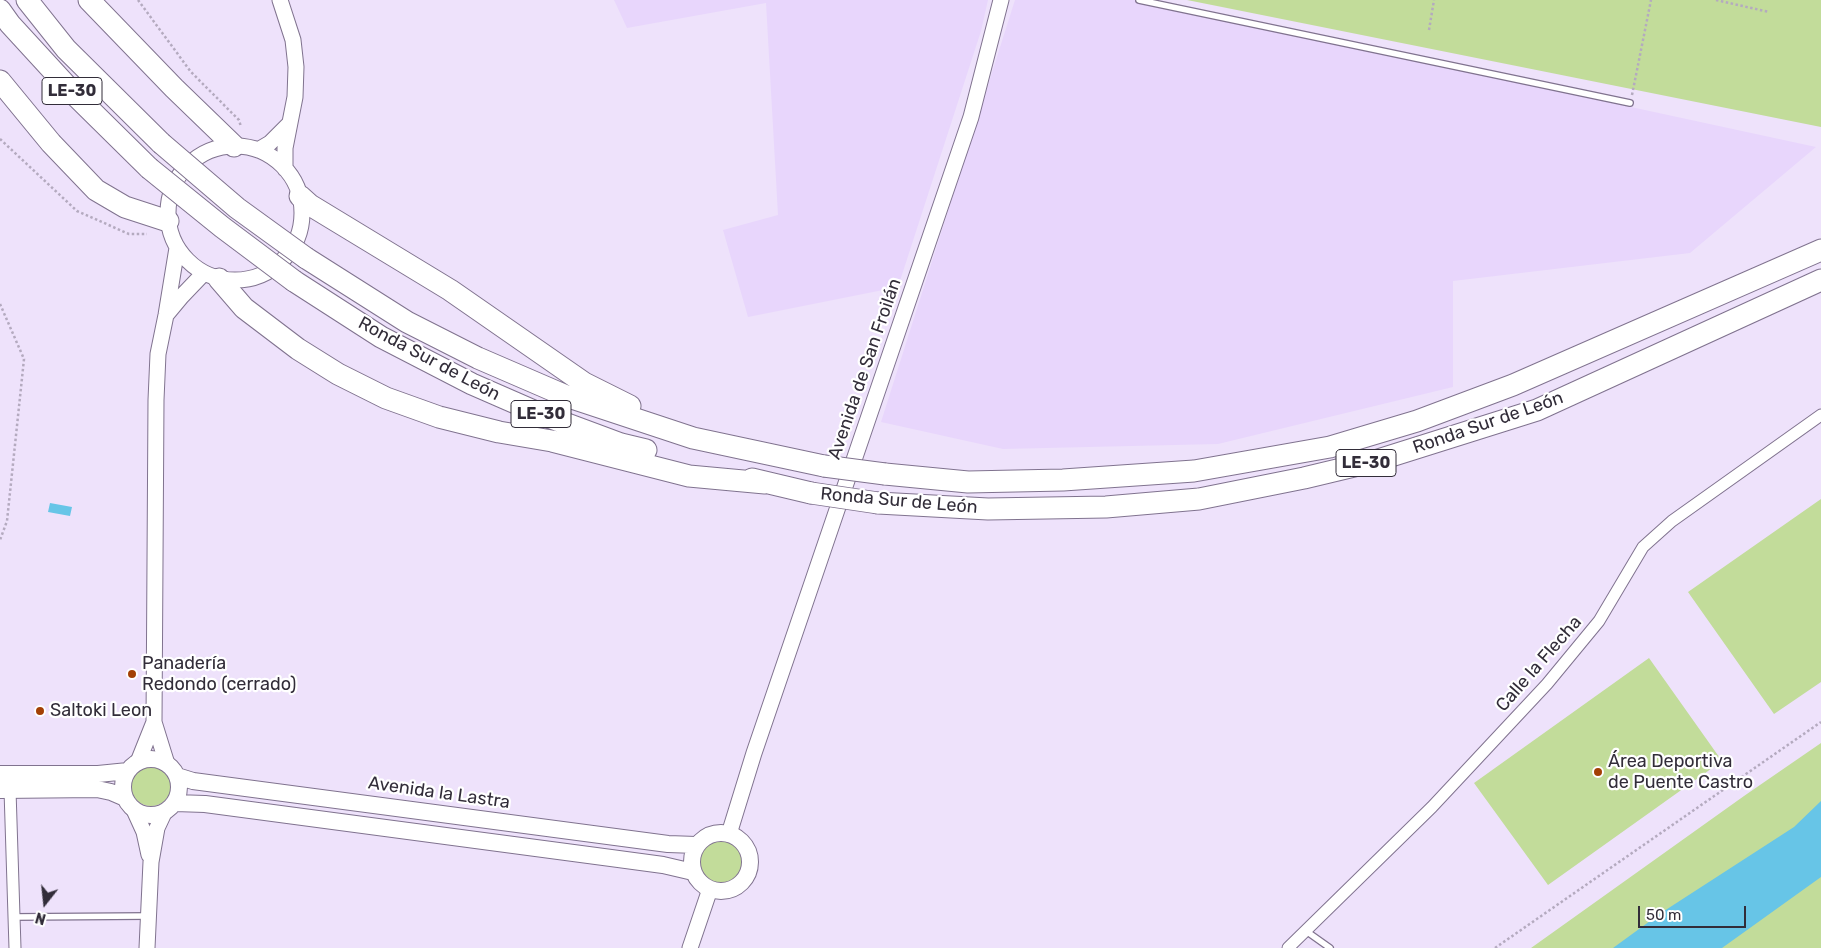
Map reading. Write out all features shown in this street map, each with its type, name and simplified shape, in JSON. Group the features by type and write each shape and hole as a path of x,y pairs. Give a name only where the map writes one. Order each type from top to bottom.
{"highway":[{"name":"Ronda Sur de León","path":"27,0 66,49 161,144 237,208 306,258 407,322 478,358 566,396 693,438 824,466 968,482 1062,480 1194,471 1330,447 1417,421 1513,385 1821,250"},
{"path":"89,0 174,88 247,148"},
{"name":"Ronda Sur de León","path":"0,10 10,24 77,97 149,168 222,227 294,281 381,337 472,384 543,415 621,444 765,483 811,493 878,503 988,509 1106,507 1199,499 1358,465 1537,410 1821,280"},
{"path":"0,81 51,143 96,190 124,207 169,227"},
{"path":"300,196 310,205 450,290 584,383 693,438"},
{"path":"211,276 244,308 298,349 338,374 386,398 438,417 499,432 552,441 689,476 765,483"}],"main road":[{"path":"0,774 98,774 153,759 172,770 180,785 179,794 170,808"},
{"path":"130,804 122,789 124,779 133,766"},
{"name":"Avenida la Lastra","path":"172,770 200,782 668,844 696,845"},
{"path":"5,790 97,789 111,792 149,816 170,808 205,804 663,865 693,872"},
{"path":"717,832 729,834 738,838 749,853 750,864 747,875 740,884 731,889 721,891 710,889 703,885 693,872 691,858 696,845 705,837 717,832"}],"street":[{"path":"280,0 293,40 295,58 294,97 285,148 285,168"},
{"name":"Avenida de San Froilán","path":"729,834 764,725 972,118 1001,0"},
{"path":"247,148 273,158 285,168 297,186 302,213 300,230 294,246 283,260 270,271 254,278 236,281 211,276 189,262 177,248 169,227 171,190 179,175 189,163 203,154 218,148 247,148 270,143 289,124"},
{"path":"172,770 154,722 156,400 158,354 177,248"},
{"path":"166,316 182,296 211,276"},
{"name":"Calle la Flecha","path":"1288,948 1432,807 1547,684 1599,621 1643,547 1672,521 1821,415"},
{"path":"133,766 154,722"},
{"path":"5,790 15,948"},
{"path":"130,804 144,832 151,862"},
{"path":"147,948 151,862 157,828 170,808"},
{"path":"690,948 710,889"}],"lane":[{"path":"1139,0 1630,104"},
{"path":"14,916 149,916"},
{"path":"1306,931 1330,948"}],"path":[{"path":"138,0 191,72 239,120 247,148"},
{"path":"1429,30 1434,0"},
{"path":"1630,104 1651,0"},
{"path":"1716,0 1769,12"},
{"path":"0,139 76,211 129,234 169,227"},
{"path":"0,304 24,359 7,521 0,540"},
{"path":"1495,948 1821,722"}],"shaded area":[{"path":"614,0 988,0 981,31 898,287 748,317 723,230 778,215 766,3 627,28"},
{"path":"1015,0 1136,0 1816,147 1690,253 1453,281 1453,387 1218,444 1003,449 881,422"}],"green space":[{"path":"1187,0 1821,0 1821,127"},
{"name":"Área Deportiva de Puente Castro","path":"1821,499 1821,682 1774,714 1688,592"},
{"name":"Área Deportiva de Puente Castro","path":"1649,658 1722,761 1548,885 1474,783"},
{"path":"1821,743 1821,948 1531,948 1744,796"},
{"path":"151,766 165,772 171,786 165,800 151,806 137,800 131,786 137,772"},
{"path":"721,840 733,844 739,850 743,862 739,874 733,880 721,884 709,880 703,874 699,862 703,850 709,844"}],"water":[{"path":"50,503 72,507 70,516 48,512"},
{"path":"1821,801 1821,877 1722,948 1613,948 1661,913 1794,827"}],"place":[{"name":"Panadería Redondo (cerrado)","path":"132,674"},
{"name":"Saltoki Leon","path":"40,711"},
{"name":"Área Deportiva de Puente Castro","path":"1598,772"}]}
